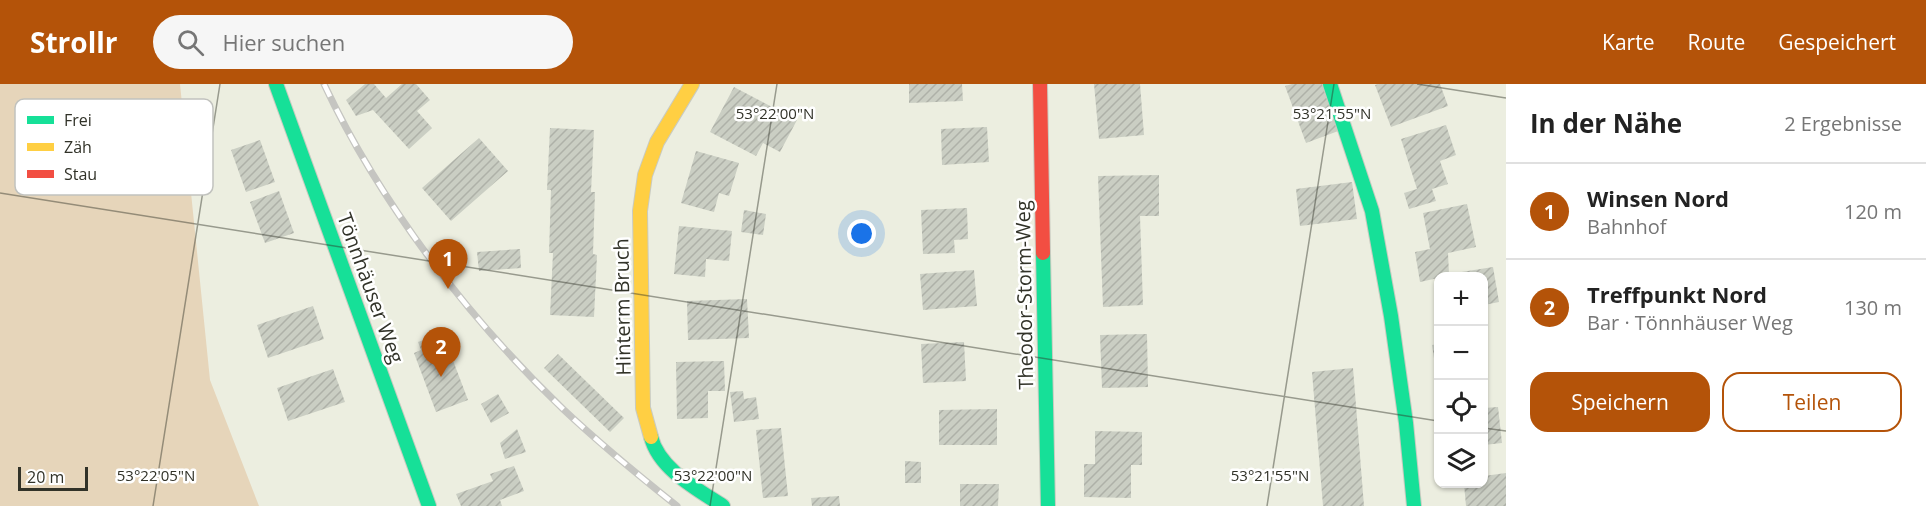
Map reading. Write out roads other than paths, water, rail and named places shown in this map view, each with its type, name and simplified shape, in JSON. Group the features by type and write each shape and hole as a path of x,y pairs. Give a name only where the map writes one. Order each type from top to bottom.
{"street":[{"name":"Tönnhäuser Weg","path":"276,84 429,506"},
{"name":"Hinterm Bruch","path":"692,84 657,142 645,175 640,211 643,408 653,446 678,477 723,506"},
{"name":"Theodor-Storm-Weg","path":"1040,84 1048,506"},
{"path":"1330,84 1372,211 1405,412 1414,506"}],"railway":[{"path":"324,84 346,128 399,215 460,298 493,337 563,409 677,506"}],"place":[{"name":"Winsen Nord","path":"448,289"},
{"name":"Treffpunkt Nord","path":"441,377"}]}
